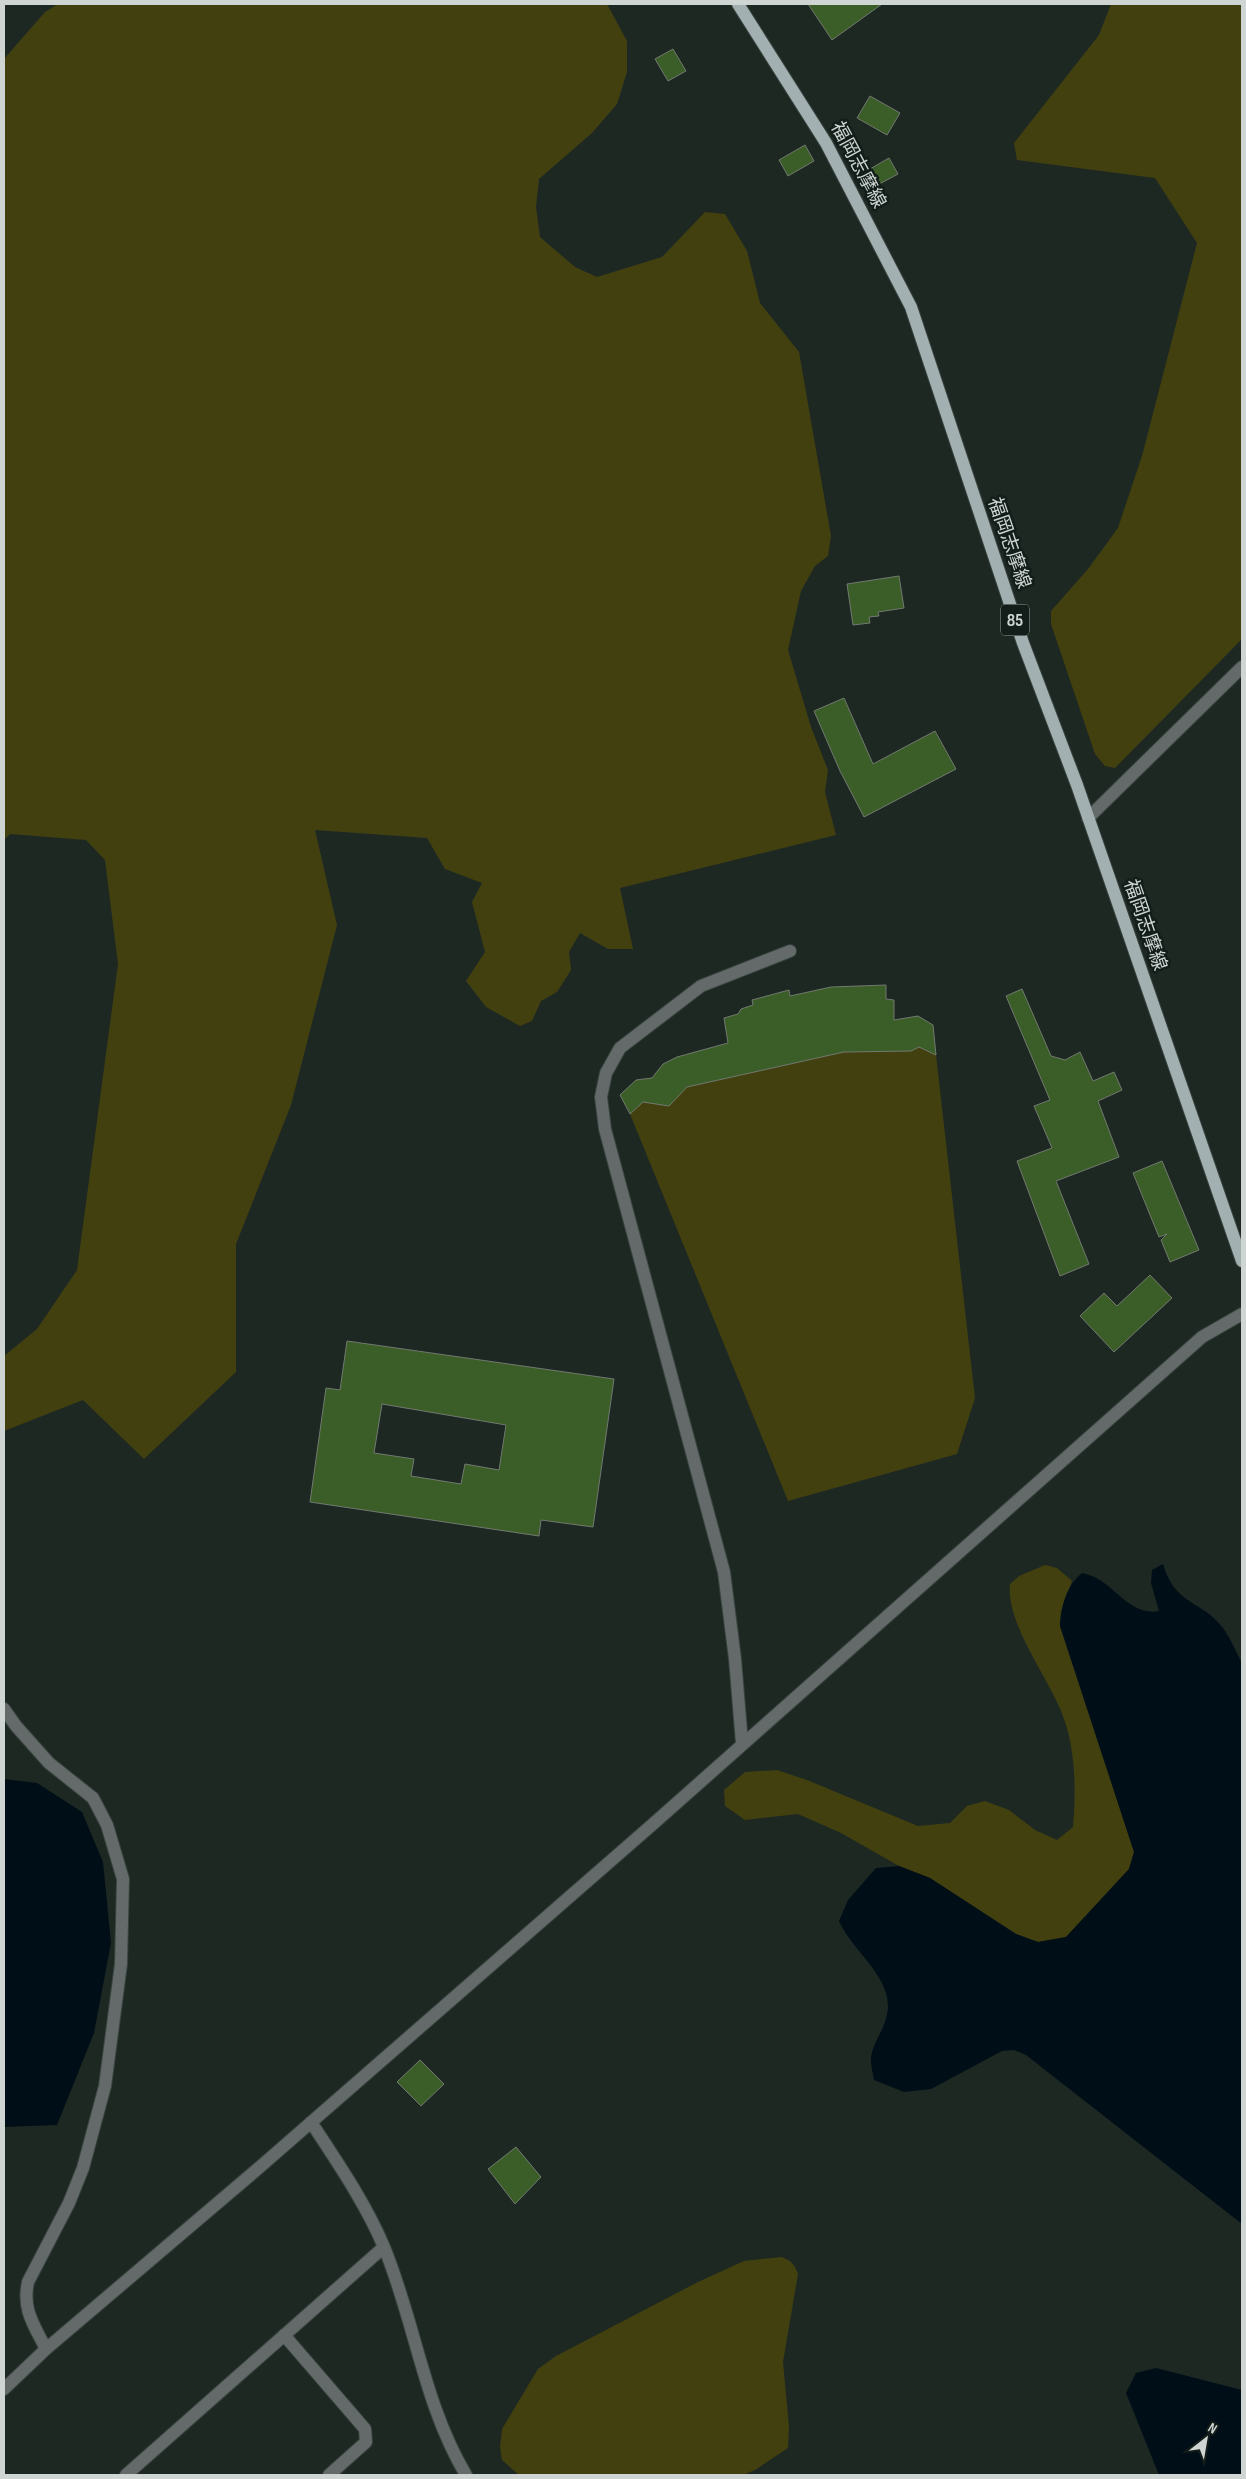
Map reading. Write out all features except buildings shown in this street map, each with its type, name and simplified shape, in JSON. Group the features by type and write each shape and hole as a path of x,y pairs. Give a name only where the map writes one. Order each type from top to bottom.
{"main road":[{"name":"福岡志摩線","path":"738,4 826,143 911,307 1023,643 1088,818 1242,1261"}],"street":[{"path":"1088,818 1242,667"},
{"path":"742,1744 735,1660 724,1572 605,1129 601,1097 606,1073 620,1048 701,986 790,951"},
{"path":"4,2389 46,2349 310,2122 742,1744 1202,1337 1242,1314"},
{"path":"4,1709 16,1726 49,1763 93,1798 107,1825 122,1879 121,1964 105,2086 82,2168 69,2202 28,2282 26,2292 25,2304 30,2319 46,2349"},
{"path":"310,2122 361,2199 384,2247 446,2438 466,2475"},
{"path":"126,2475 384,2247"},
{"path":"284,2335 365,2429 366,2442 329,2475"}],"shaded area":[{"path":"58,4 607,4 627,41 627,72 617,104 592,133 539,179 536,207 540,237 575,267 597,277 662,257 705,212 725,214 747,251 760,303 799,352 831,536 828,556 815,566 801,591 788,650 811,727 828,770 825,792 836,835 620,888 633,949 608,949 580,933 569,952 571,970 557,992 541,1001 532,1021 520,1026 486,1007 466,981 485,952 472,902 482,883 445,869 427,838 315,830 337,925 291,1105 236,1244 236,1372 144,1459 83,1400 4,1431 4,1356 37,1329 77,1270 118,964 105,860 86,840 10,834 4,840 4,59 45,12"},
{"path":"1111,4 1242,4 1242,639 1115,768 1105,766 1095,754 1051,624 1051,611 1088,569 1118,528 1142,456 1197,243 1155,178 1017,160 1014,143 1099,35"},
{"path":"919,1047 936,1055 975,1398 957,1454 788,1501 630,1114 643,1102 669,1104 687,1087 844,1052 911,1051"},
{"path":"1163,1564 1174,1588 1215,1619 1223,1628 1242,1663 1242,2224 1026,2055 1014,2050 1002,2051 931,2089 904,2092 874,2080 871,2057 886,2019 888,2005 886,1993 882,1982 839,1921 848,1900 876,1868 899,1866 930,1878 1016,1934 1038,1942 1066,1937 1129,1869 1134,1852 1060,1626 1065,1597 1072,1584 1082,1573 1093,1576 1103,1582 1138,1608 1148,1611 1159,1611 1151,1583 1152,1570"},
{"path":"1045,1565 1057,1568 1072,1581 1061,1611 1060,1626 1134,1852 1129,1869 1066,1937 1038,1942 1016,1934 930,1878 899,1866 841,1833 798,1814 745,1820 725,1806 724,1790 745,1772 777,1770 807,1780 918,1826 950,1823 967,1806 985,1801 1009,1810 1035,1830 1057,1840 1073,1827 1074,1768 1070,1739 1061,1711 1020,1632 1010,1599 1010,1584 1019,1576"},
{"path":"4,1779 37,1783 82,1812 103,1862 111,1943 94,2033 57,2125 4,2127"},
{"path":"781,2257 792,2263 798,2274 783,2362 789,2427 788,2448 755,2470 743,2475 519,2475 502,2460 500,2447 502,2429 538,2369 556,2356 698,2282 744,2261"},
{"path":"1156,2368 1242,2390 1242,2475 1159,2475 1126,2393 1136,2373"}]}
